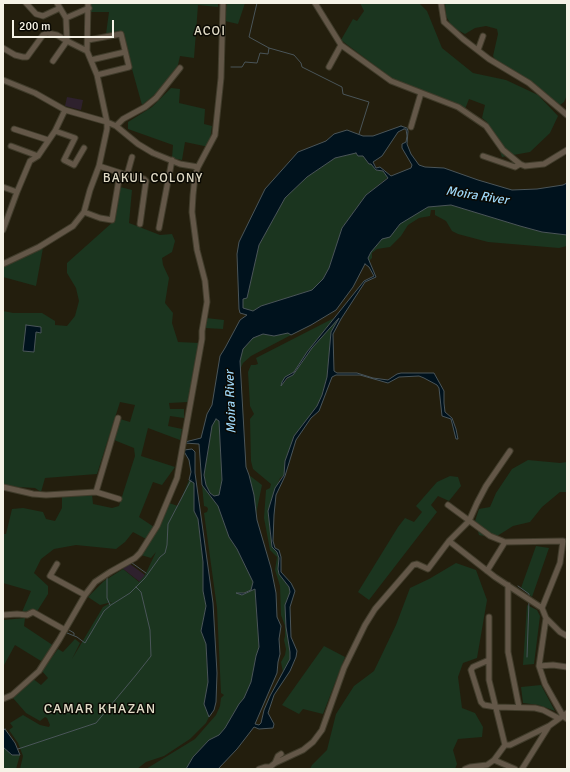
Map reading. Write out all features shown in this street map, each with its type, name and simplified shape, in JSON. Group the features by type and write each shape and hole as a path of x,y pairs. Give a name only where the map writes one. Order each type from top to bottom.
{"street":[{"path":"26,3 36,14 43,16 60,8"},
{"path":"53,61 67,41 66,18 58,3"},
{"path":"3,699 12,695 39,671 85,595 95,582 136,558 140,553 158,526 177,478 202,339 207,302 205,281 192,212 194,182 198,167 215,135 221,78 223,3"},
{"path":"315,3 341,45 391,80 458,107 486,126 503,150 520,164 525,166 544,164 567,150"},
{"path":"442,3 444,22 489,59 529,83 567,115"},
{"path":"66,18 88,5"},
{"path":"3,264 39,247 73,226 84,212 99,166 107,129 107,122 96,76 87,50 88,5"},
{"path":"3,48 15,55 27,57 43,35 47,33 57,35 87,50"},
{"path":"88,40 121,34 129,67 96,76"},
{"path":"478,50 483,36"},
{"path":"329,67 341,45"},
{"path":"90,60 125,52"},
{"path":"116,126 156,98 180,68"},
{"path":"3,80 35,93 65,110 116,126 138,144 153,153 180,164 198,167"},
{"path":"411,127 421,93"},
{"path":"3,230 30,161 38,156 55,131 65,110"},
{"path":"14,129 48,140"},
{"path":"55,131 75,138 64,160 74,165 84,148"},
{"path":"11,146 38,156"},
{"path":"482,156 515,167 520,164"},
{"path":"128,175 132,157"},
{"path":"159,228 172,160"},
{"path":"99,166 120,173 144,178 146,181 140,224"},
{"path":"84,212 100,218 112,220 120,173"},
{"path":"3,187 17,192"},
{"path":"96,492 118,418"},
{"path":"259,769 270,767 275,763 303,750 313,742 322,730 344,668 365,625 413,565 417,564 428,569 449,541 469,521 476,503 510,451"},
{"path":"3,487 33,494 46,495 96,492 119,499"},
{"path":"448,505 490,536 505,542 563,541 560,563 542,608"},
{"path":"449,541 488,571 542,608 546,618 560,632 567,636"},
{"path":"488,571 505,542"},
{"path":"57,564 50,576 85,595"},
{"path":"508,585 508,652 519,708"},
{"path":"3,615 27,615 33,612 65,630"},
{"path":"465,769 487,765 494,760 505,745 489,680 489,617"},
{"path":"546,618 539,666 545,684 564,716"},
{"path":"489,660 473,667 471,670 481,702 484,705 539,709 564,716"},
{"path":"539,666 553,665 567,668"},
{"path":"505,745 510,745 550,726 564,716"},
{"path":"522,769 550,726"},
{"path":"275,763 278,756 281,754"},
{"path":"494,760 515,769"}],"shaded area":[{"path":"67,97 83,100 81,110 65,106"},
{"path":"130,564 145,575 140,582 122,568"}],"green space":[{"path":"90,3 218,3 218,7 198,5 194,58 180,56 178,65 159,91 142,105 122,33 106,34 109,12 91,12"},
{"path":"227,3 245,3 238,24 225,21"},
{"path":"360,3 419,3 427,11 442,48 473,73 506,80 538,95 558,116 550,133 530,152 502,157 487,122 482,118 485,105 469,99 465,109 394,80 341,40 353,19 357,21 364,11"},
{"path":"445,3 567,3 567,95 564,102 560,105 532,82 496,61 493,56 498,34 497,29 486,26 475,28 465,34 452,27 446,16"},
{"path":"171,88 180,89 179,103 205,109 204,124 212,126 209,147 185,142 182,160 172,158 173,145 128,129 128,122 152,107"},
{"path":"356,153 358,156 363,156 376,170 383,171 388,177 366,195 342,228 329,268 323,279 312,290 261,306 253,311 243,308 243,299 247,298 259,245 285,198 307,177 335,158"},
{"path":"120,187 132,190 129,223 160,235 172,234 175,241 172,252 162,258 163,265 169,278 165,303 173,313 172,323 178,342 199,343 188,402 169,403 170,409 184,409 184,418 170,416 168,426 182,429 180,440 148,428 141,456 175,467 162,485 153,482 139,517 154,527 146,539 133,532 125,542 116,549 76,545 54,549 41,559 34,573 48,586 48,594 36,613 22,612 31,591 3,583 3,534 6,534 12,509 23,508 43,512 46,519 55,521 62,508 62,497 92,494 93,504 112,508 119,506 135,456 134,448 114,440 120,419 130,422 135,405 120,402 97,474 45,478 41,492 35,488 3,484 3,311 13,313 42,313 55,321 55,325 67,326 75,316 79,301 76,288 67,273 67,263 114,221"},
{"path":"451,205 542,232 567,235 567,246 559,248 488,242 452,231 446,221 435,215 435,210 431,210 430,216 419,218 408,225 401,236 390,247 377,249 372,253 372,258 369,261 368,258 371,252 382,239 390,236 400,224 428,207"},
{"path":"43,248 36,286 3,277 4,266"},
{"path":"339,317 331,332 327,377 322,394 317,406 294,436 285,461 284,475 280,478 268,511 272,547 277,552 279,558 279,574 289,587 290,592 285,605 290,659 283,672 281,662 285,655 286,649 284,640 285,626 281,615 280,586 275,570 277,557 270,550 264,518 266,490 270,488 271,484 253,469 251,461 250,419 254,414 250,406 248,372 251,365 258,364 256,358 334,318 307,352 294,372 285,377 282,385 293,375 312,348"},
{"path":"206,318 224,320 223,329 205,328"},
{"path":"288,333 291,335 251,356 243,363 240,370 240,361 243,349 253,338 263,334 274,336"},
{"path":"216,419 219,421 222,480 219,495 214,496 210,493 206,485 204,475 212,426"},
{"path":"528,460 560,463 567,462 567,492 560,492 542,507 530,522 513,526 494,538 479,535 475,521 479,509 490,507 496,493 512,469"},
{"path":"249,475 262,485 256,514 254,495"},
{"path":"450,476 458,477 461,486 449,501 438,496 431,505 437,512 369,600 358,592 398,527 405,518 414,522 422,512 416,506 437,482"},
{"path":"189,480 194,483 194,511 198,519 203,562 203,591 206,606 201,631 206,644 208,682 204,704 209,717 206,723 190,739 164,756 146,762 137,769 20,769 23,756 18,743 9,730 13,727 10,723 23,715 40,725 49,727 50,725 45,717 40,721 26,713 13,698 32,678 41,685 48,678 42,671 58,649 63,652 75,639 80,643 72,659 103,607 112,602 100,605 88,597 104,581 123,569 139,582 145,575 156,552 151,558 141,555 156,532 169,503 178,506"},
{"path":"202,485 218,506 229,537 237,549 253,582 251,590 239,594 255,589 259,647 251,682 244,698 219,735 209,740 193,757 186,769 146,769 195,739 216,715 220,706 221,698 224,695 221,693 217,608 204,513 207,512 208,509 204,506"},
{"path":"536,546 549,548 532,597 521,588"},
{"path":"456,563 476,570 487,600 477,658 463,663 458,677 462,708 475,713 483,727 482,737 458,739 453,750 457,764 455,769 310,769 327,750 336,714 354,686 374,671 396,625 410,588"},
{"path":"527,605 537,610 540,616 534,664 523,665"},
{"path":"25,618 24,626 54,646 41,661 15,645 3,667 3,620"},
{"path":"324,646 345,657 323,714 303,709 299,714 282,705"},
{"path":"541,685 555,711 539,705 523,703 521,687"},
{"path":"3,747 12,755 20,755 16,769 3,769"}],"water":[{"name":"Moira River","path":"401,126 407,128 408,131 407,144 411,154 419,165 425,167 444,168 512,190 537,189 567,183 567,235 542,232 451,205 428,207 400,224 390,237 382,239 371,252 368,258 376,277 365,282 333,334 334,371 337,373 357,373 373,378 388,380 401,373 434,373 444,391 445,412 452,418 458,439 456,439 451,419 442,416 439,388 437,385 424,378 419,376 399,377 388,383 360,375 336,375 332,377 319,411 311,418 296,440 285,476 276,495 273,541 275,548 279,550 281,557 281,572 291,583 295,591 290,607 291,637 297,651 290,671 274,695 268,713 274,724 273,728 259,729 254,727 237,749 218,769 186,769 193,757 209,740 219,735 225,728 244,698 251,682 259,647 255,589 242,595 236,593 244,593 251,590 253,582 237,549 229,537 218,506 202,485 199,444 185,443 183,446 184,450 192,449 195,452 195,473 213,603 217,673 216,702 214,710 209,717 204,704 208,682 206,644 201,631 206,606 203,591 203,562 198,519 194,511 194,483 189,480 191,472 189,460 182,448 183,444 185,442 201,438 207,414 212,405 220,356 240,320 247,315 240,313 239,309 237,254 239,242 265,189 298,152 326,141 334,134 347,130 363,136 373,136","holes":["406,129 406,142 402,144 402,148 412,165 411,168 391,176 380,167 376,168 373,162 382,156 398,132","356,153 358,156 363,156 376,170 383,171 388,178 366,195 342,228 329,268 323,279 312,290 261,306 253,311 243,308 243,299 247,298 259,245 285,198 307,177 335,158","365,264 369,267 374,276 364,281 307,352 294,372 285,377 281,386 287,378 293,375 312,348 339,318 331,332 327,377 322,395 317,406 294,436 285,461 284,475 275,488 268,511 272,547 277,552 279,558 279,574 289,587 290,592 285,605 290,659 270,696 259,725 255,724 277,673 280,654 279,639 281,626 277,617 276,593 271,568 257,520 254,495 246,467 240,361 243,349 253,338 263,334 274,336 288,333 291,335 311,325 336,310 353,287","216,419 219,421 222,480 219,495 214,496 210,493 206,485 204,475 212,426"]},
{"path":"26,325 41,327 41,333 36,332 34,352 23,351"},
{"path":"5,729 15,743 20,755 12,755 3,747 3,731"}],"waterway":[{"path":"257,3 249,37 269,48"},
{"path":"231,67 242,67 245,62 257,63 260,53 268,54 269,48 294,55 301,63 302,67 342,87 343,94 369,102 359,134"},
{"path":"67,633 77,637 85,643 104,611 130,593 145,578 160,557 165,553 168,524 191,480"},
{"path":"132,563 146,573"},
{"path":"107,577 107,598 110,605"},
{"path":"518,586 529,594 529,596"},
{"path":"18,749 96,723 151,656 150,630 141,592 136,587"},
{"path":"527,657 529,601"},
{"path":"69,630 74,633 74,635"}],"district":[{"name":"ACOI","path":"210,32"},
{"name":"BAKUL COLONY","path":"153,179"},
{"name":"CAMAR KHAZAN","path":"100,709"}]}
